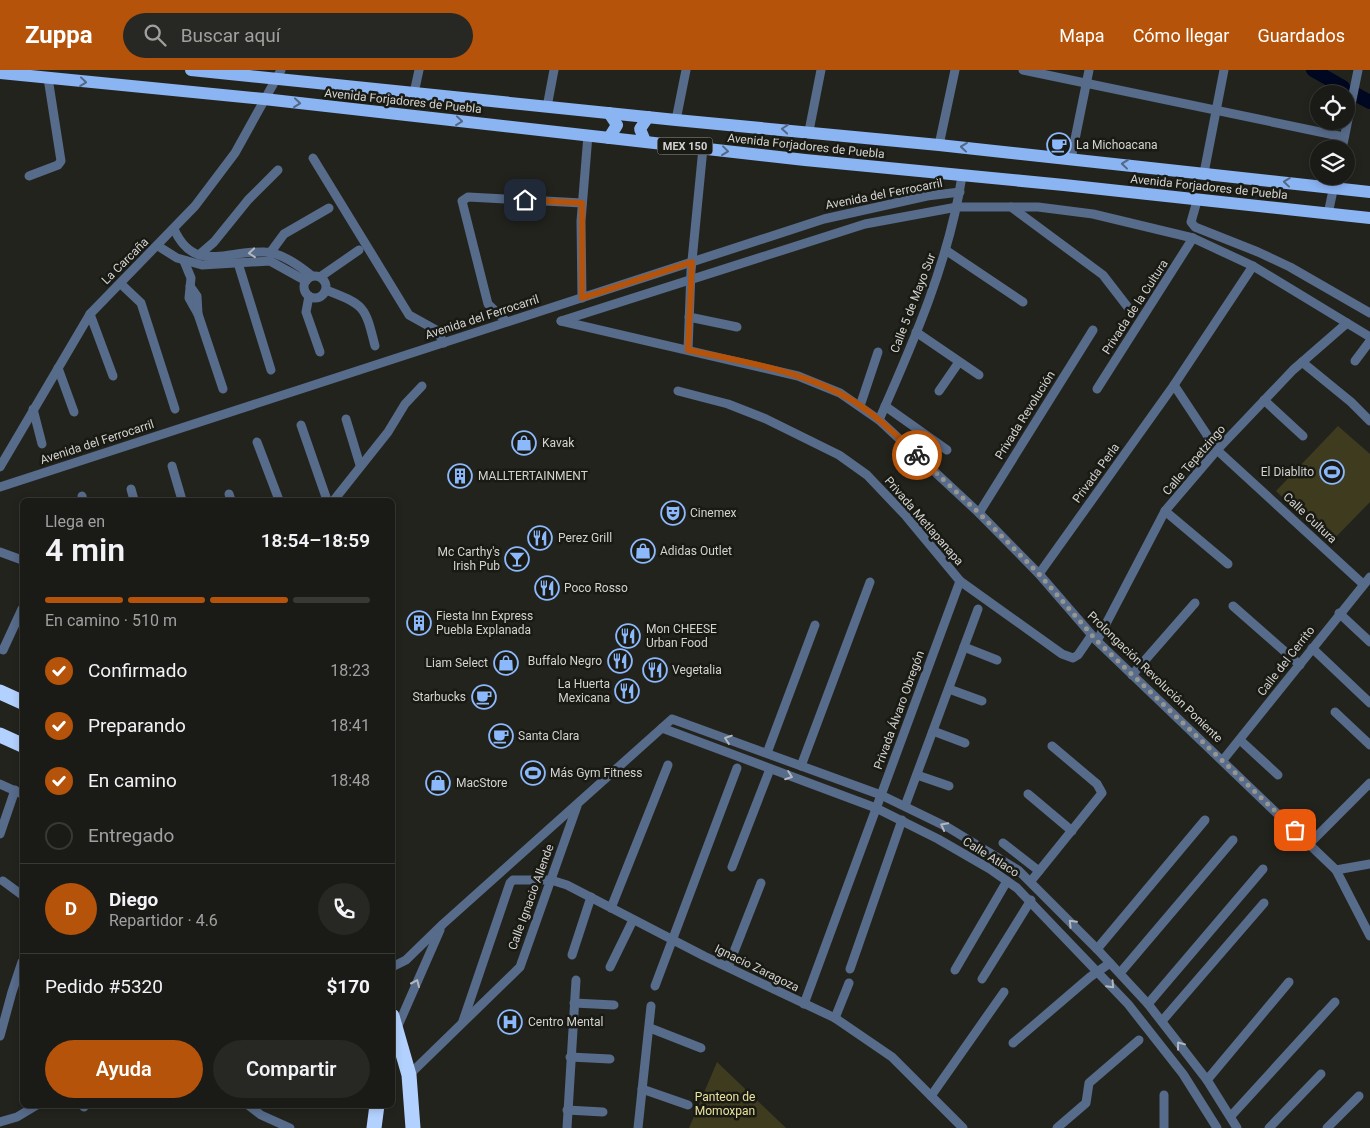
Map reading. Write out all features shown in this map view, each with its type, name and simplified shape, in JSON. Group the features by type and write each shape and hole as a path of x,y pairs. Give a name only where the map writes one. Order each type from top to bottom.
{"highway":[{"path":"0,692 20,701"},
{"path":"0,735 20,744"},
{"path":"395,1026 418,1102 423,1128"},
{"path":"409,1075 413,1128"},
{"path":"374,1128 377,1108"},
{"path":"382,1108 382,1128"}],"main road":[{"name":"Avenida Forjadores de Puebla","path":"191,70 278,75 414,93 648,118 809,131 1204,173 1310,180"},
{"name":"Avenida Forjadores de Puebla","path":"0,74 264,100 962,176 1370,218"},
{"path":"609,113 618,125 609,138"},
{"path":"645,142 640,129 648,118"},
{"name":"Avenida Forjadores de Puebla","path":"1345,185 1370,192"}],"street":[{"path":"414,93 419,70"},
{"path":"547,107 554,70"},
{"path":"676,120 686,70"},
{"path":"809,131 822,70"},
{"path":"938,144 955,70"},
{"path":"1023,70 1344,137"},
{"path":"1071,159 1089,70"},
{"path":"1204,173 1224,70"},
{"path":"1344,140 1358,70"},
{"name":"La Carcaña","path":"0,467 90,314 122,284 195,206 235,153 278,75"},
{"path":"29,176 58,165 62,161 48,78"},
{"path":"582,298 582,203 588,135"},
{"path":"688,350 690,279 703,148"},
{"path":"312,158 409,315 436,330 444,343"},
{"path":"199,255 214,242 248,200 278,170"},
{"name":"Avenida del Ferrocarril","path":"0,487 853,211 927,196 960,192 962,176"},
{"path":"1328,214 1333,185"},
{"name":"Calle 5 de Mayo Sur","path":"879,420 947,251 960,192"},
{"path":"507,322 488,304 462,204 464,199 582,203"},
{"path":"1197,201 1191,222 1195,227 1290,267 1370,313"},
{"name":"Avenida del Ferrocarril","path":"561,321 865,224 958,207 1038,207 1093,214 1193,238 1253,266 1370,339"},
{"name":"Privada de la Cultura","path":"1011,207 1103,275 1130,310"},
{"path":"270,253 284,234 329,208"},
{"path":"174,229 181,244 188,251 199,255 218,256 270,253 305,270 313,278"},
{"name":"Privada de la Cultura","path":"1097,389 1193,238"},
{"path":"214,242 218,256"},
{"path":"158,246 184,261 202,265 270,261 313,278 325,283 326,290 319,298 308,296 304,291 313,278 359,250"},
{"path":"947,251 1023,302"},
{"path":"184,261 198,302 198,314 223,388"},
{"path":"238,263 271,370"},
{"path":"191,282 202,265"},
{"name":"Privada Perla","path":"1039,574 1174,385 1253,266"},
{"path":"122,284 141,303 175,410"},
{"path":"326,290 359,305 368,316 375,346"},
{"path":"308,296 306,312 320,352"},
{"path":"90,314 113,376"},
{"path":"689,317 737,327"},
{"name":"Prolongación Revolución Poniente","path":"561,321 798,376 840,393 879,420 979,513 1039,574 1094,639 1223,760 1336,870 1370,936"},
{"name":"Calle Tepetzingo","path":"1094,639 1165,511 1217,450 1264,400 1302,362 1347,323"},
{"name":"Privada Revolución","path":"979,513 1093,330"},
{"path":"916,332 979,375"},
{"path":"1355,361 1370,339"},
{"path":"860,406 878,352"},
{"path":"939,391 960,362"},
{"path":"1302,362 1351,402 1370,421"},
{"path":"58,368 74,412"},
{"name":"Calle Cultura","path":"1174,385 1217,450 1367,581"},
{"path":"335,498 360,464 388,432 404,404 422,386"},
{"name":"Privada Metlapanapa","path":"678,391 728,404 766,418 839,455 867,476 906,516 960,582"},
{"path":"1264,400 1304,436"},
{"path":"885,406 947,450"},
{"path":"33,409 42,444"},
{"path":"346,418 360,464"},
{"path":"301,425 326,498"},
{"path":"257,442 278,498"},
{"path":"172,466 181,498"},
{"path":"130,489 133,498"},
{"path":"1165,511 1228,564"},
{"path":"0,552 20,559"},
{"name":"Calle del Cerrito","path":"1223,760 1300,665 1339,613 1367,581"},
{"path":"801,766 870,582"},
{"path":"960,582 1068,657 1073,658 1078,655 1094,639"},
{"name":"Privada Álvaro Obregón","path":"804,1004 960,582"},
{"path":"1132,675 1195,603"},
{"path":"1233,606 1300,665"},
{"path":"905,806 978,609"},
{"path":"1339,613 1370,642"},
{"path":"3,650 20,614"},
{"path":"767,753 815,625"},
{"path":"964,647 997,660"},
{"path":"1312,648 1370,703"},
{"path":"949,689 982,702"},
{"path":"1335,712 1370,745"},
{"name":"Calle Atlaco","path":"1217,1128 1183,1074 1128,1004 1031,900 990,869 902,820 876,808 662,728 672,719 881,795 905,806 999,858 1031,881 1097,948 1148,1004 1206,1080 1237,1128"},
{"path":"395,966 406,960 443,924 662,728"},
{"path":"933,731 965,743"},
{"path":"1240,740 1278,775"},
{"path":"1031,881 1101,796 1102,788 1052,746"},
{"path":"752,762 758,749"},
{"path":"611,908 668,765"},
{"path":"656,986 737,768"},
{"path":"732,867 770,769"},
{"path":"917,775 949,786"},
{"path":"1309,844 1370,783"},
{"path":"0,784 19,792 0,834"},
{"path":"1028,794 1072,831"},
{"name":"Calle Ignacio Allende","path":"409,1075 520,967 578,803"},
{"path":"850,969 902,820"},
{"path":"1097,948 1205,820"},
{"path":"1120,973 1233,840"},
{"path":"1003,844 1039,871"},
{"path":"990,869 999,858"},
{"path":"1336,870 1370,864"},
{"path":"1148,1004 1263,869"},
{"name":"Ignacio Zaragoza","path":"463,1021 510,883 513,880 551,880 567,885 673,940 835,1018 892,1057 963,1128"},
{"path":"3,881 20,894"},
{"path":"955,970 1006,881"},
{"path":"728,967 761,884"},
{"path":"572,955 591,897"},
{"path":"982,979 1031,900"},
{"path":"1162,1022 1264,904"},
{"path":"610,968 633,920"},
{"path":"395,1020 443,924"},
{"path":"1013,1043 1110,963"},
{"path":"0,1036 20,968"},
{"path":"567,1128 576,980"},
{"path":"1206,1080 1290,982"},
{"path":"835,1018 849,983"},
{"path":"931,1096 1004,992"},
{"path":"1231,1116 1335,1002"},
{"path":"574,1004 614,1006"},
{"path":"638,1128 652,1006"},
{"path":"650,1028 701,1048"},
{"path":"1057,1128 1086,1103 1088,1083 1139,1040"},
{"path":"570,1057 610,1059"},
{"path":"1183,1074 1194,1064"},
{"path":"1269,1128 1321,1074"},
{"path":"642,1089 688,1105"},
{"path":"1164,1096 1164,1128"},
{"path":"1327,1128 1359,1096"},
{"path":"0,1122 17,1117 32,1108"},
{"path":"252,1108 261,1115 290,1128"},
{"path":"567,1110 603,1112"}],"green space":[{"name":"El Diablito","path":"1338,426 1370,454 1370,502 1330,543 1276,491"},
{"name":"Panteon de Momoxpan","path":"717,1062 786,1128 689,1128"}],"waterway":[{"path":"1313,70 1339,85"},
{"path":"1355,94 1370,102"}],"way so far":[{"path":"917,455 979,513 1039,574 1091,636 1295,830"}],"place":[{"name":"La Michoacana","path":"1059,145"},
{"name":"Kavak","path":"524,443"},
{"name":"El Diablito","path":"1332,472"},
{"name":"MALLTERTAINMENT","path":"460,476"},
{"name":"Cinemex","path":"673,513"},
{"name":"Perez Grill","path":"540,538"},
{"name":"Adidas Outlet","path":"643,551"},
{"name":"Mc Carthy's Irish Pub","path":"517,559"},
{"name":"Poco Rosso","path":"547,588"},
{"name":"Fiesta Inn Express Puebla Explanada","path":"419,623"},
{"name":"Mon CHEESE Urban Food","path":"628,636"},
{"name":"Buffalo Negro","path":"620,661"},
{"name":"Liam Select","path":"506,663"},
{"name":"Vegetalia","path":"655,670"},
{"name":"La Huerta Mexicana","path":"627,691"},
{"name":"Starbucks","path":"484,697"},
{"name":"Santa Clara","path":"501,736"},
{"name":"Más Gym Fitness","path":"533,773"},
{"name":"MacStore","path":"438,783"},
{"name":"Centro Mental","path":"510,1022"}],"route":[{"path":"525,200 582,203 582,298 692,262 688,350 798,376 840,393 879,420 917,455"}]}
